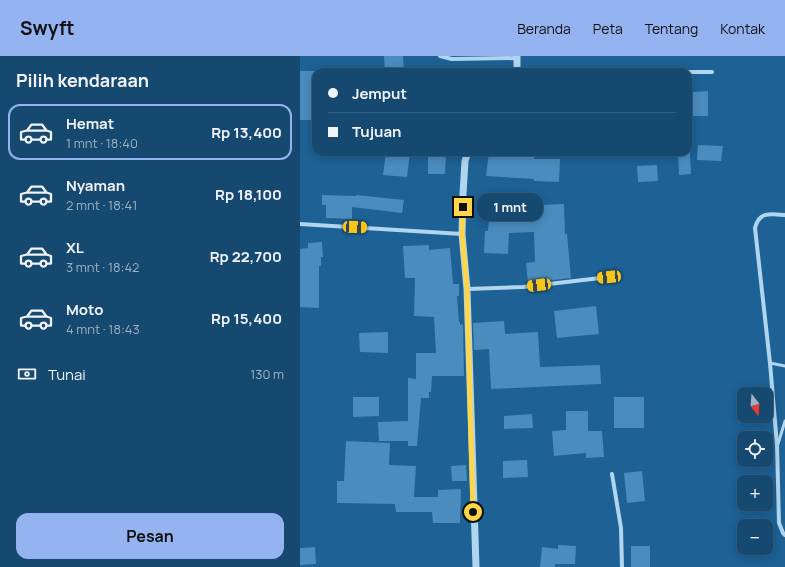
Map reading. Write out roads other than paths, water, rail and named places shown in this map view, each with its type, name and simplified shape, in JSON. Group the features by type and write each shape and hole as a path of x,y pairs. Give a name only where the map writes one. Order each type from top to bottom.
{"street":[{"path":"440,56 452,59 517,57 517,68"},
{"path":"692,72 712,72"},
{"path":"467,156 463,194 462,234 467,289 476,567"},
{"path":"785,216 768,214 762,216 758,219 755,228 770,363 777,445 779,523 782,533 785,535"},
{"path":"300,224 462,234"},
{"path":"467,289 523,287 609,277"},
{"path":"612,474 622,528 622,567"}],"lane":[{"path":"770,363 785,366"},
{"path":"777,445 785,421"}]}
